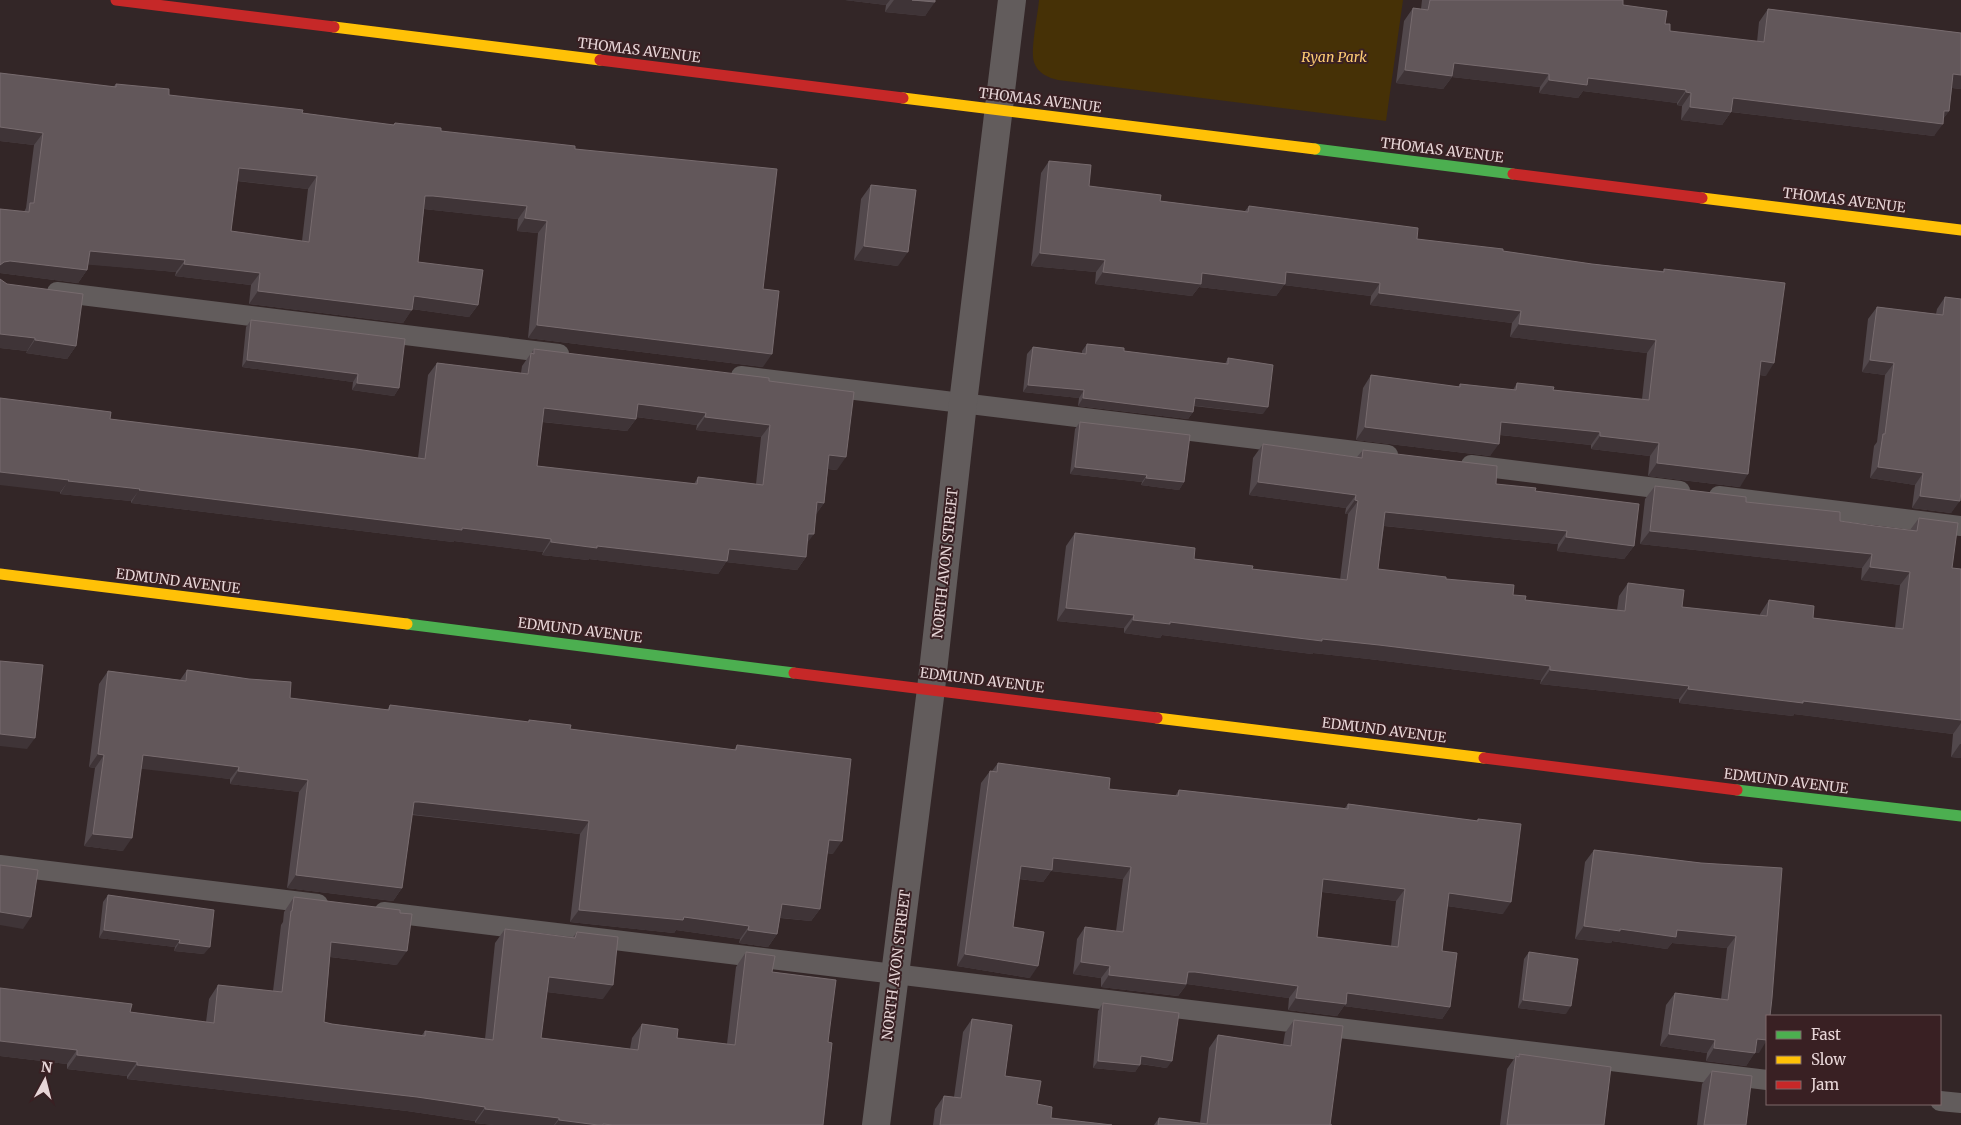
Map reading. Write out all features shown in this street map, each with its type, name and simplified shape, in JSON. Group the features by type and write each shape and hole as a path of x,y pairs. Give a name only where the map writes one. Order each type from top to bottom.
{"street":[{"name":"THOMAS AVENUE","path":"116,0 1961,230"},
{"name":"NORTH AVON STREET","path":"876,1125 931,689 963,403 1012,0"},
{"name":"EDMUND AVENUE","path":"0,574 1961,816"}],"lane":[{"path":"39,290 581,356"},
{"path":"719,373 1407,458"},
{"path":"1457,464 1961,526"},
{"path":"0,865 335,906"},
{"path":"364,910 1766,1080"},
{"path":"1941,1101 1961,1103"}],"green space":[{"name":"Ryan Park","path":"1039,0 1403,0 1386,121 1051,78 1038,69 1033,57"}],"building":[{"path":"912,0 935,0 935,2"},
{"path":"1430,0 1623,0 1623,5 1667,11 1665,24 1670,24 1670,31 1764,42 1768,9 1961,33 1961,75 1953,74 1949,111 1944,111 1943,124 1733,98 1731,112 1690,107 1691,93 1686,92 1686,90 1588,78 1587,85 1549,80 1549,74 1454,63 1452,76 1405,70 1413,8 1428,10"},
{"path":"0,73 116,87 116,84 169,89 169,95 303,110 302,113 394,125 395,123 441,128 441,131 575,146 575,149 777,169 763,289 779,291 772,354 537,325 547,221 525,218 527,206 425,196 418,262 483,270 478,305 414,296 412,310 258,291 260,273 184,264 185,260 90,251 87,270 10,261 0,265 0,209 29,212 30,203 34,203 43,133 0,127","holes":["239,168 317,176 309,242 231,231"]},
{"path":"1049,161 1091,165 1089,186 1161,195 1160,201 1248,212 1249,206 1418,228 1417,239 1503,249 1503,251 1592,264 1664,272 1664,269 1785,283 1774,363 1761,361 1748,474 1657,463 1659,443 1600,436 1600,432 1501,422 1499,444 1365,427 1371,375 1460,387 1460,384 1516,390 1517,383 1554,387 1553,390 1649,400 1656,340 1519,324 1521,311 1379,293 1380,283 1286,272 1285,284 1202,273 1201,284 1103,272 1105,260 1040,253"},
{"path":"871,185 916,190 908,252 864,246"},
{"path":"0,279 7,284 83,294 76,346 35,340 35,338 0,334"},
{"path":"1945,297 1961,299 1960,501 1920,496 1923,473 1878,467 1883,434 1885,434 1894,363 1870,360 1877,307 1943,315"},
{"path":"251,320 405,339 399,388 357,383 358,374 247,360"},
{"path":"1087,344 1124,348 1124,351 1228,364 1228,358 1273,365 1268,407 1195,398 1193,412 1083,398 1084,390 1028,385 1033,347 1086,354"},
{"path":"534,349 769,378 769,381 854,392 846,457 829,455 824,503 817,502 814,534 808,534 806,557 729,549 727,561 597,546 597,548 551,542 551,539 462,528 462,530 0,472 0,398 111,412 110,419 425,459 437,363 528,374 531,353 534,354","holes":["638,404 706,413 705,417 770,425 763,485 698,477 697,484 537,466 544,408 636,419"]},
{"path":"1080,422 1190,435 1184,482 1146,478 1147,475 1075,467"},
{"path":"1263,444 1362,458 1363,450 1497,466 1496,484 1536,488 1535,491 1639,504 1634,546 1566,537 1567,531 1385,512 1378,569 1446,577 1446,579 1514,585 1513,595 1526,596 1525,600 1625,611 1628,583 1684,590 1682,607 1767,616 1769,600 1814,606 1813,618 1903,629 1910,572 1870,567 1872,554 1650,531 1655,486 1746,497 1746,502 1840,512 1840,521 1875,526 1917,531 1919,518 1958,523 1952,568 1961,569 1961,720 1688,689 1689,686 1550,670 1550,666 1379,645 1322,639 1322,641 1170,622 1170,624 1133,620 1134,615 1066,608 1075,533 1195,548 1194,559 1253,566 1252,569 1347,580 1358,501 1355,500 1356,495 1258,482"},
{"path":"0,661 43,665 35,738 0,734"},
{"path":"187,670 249,679 291,682 290,698 389,710 390,705 529,722 529,720 571,725 570,729 736,750 737,745 851,759 842,841 829,840 820,909 782,904 777,934 748,930 749,926 684,917 683,920 579,910 589,821 414,802 402,888 296,875 308,780 238,771 239,767 143,755 132,838 93,834 104,755 98,754 108,671 186,681"},
{"path":"998,763 1110,778 1109,789 1178,796 1179,790 1348,809 1348,804 1478,821 1478,819 1521,824 1511,902 1449,893 1442,951 1457,953 1450,1007 1347,993 1346,1004 1296,998 1298,986 1195,972 1188,972 1186,984 1109,975 1110,966 1081,962 1085,927 1123,932 1131,867 1053,858 1052,870 1021,866 1013,927 1044,932 1038,966 965,954 990,771 997,772","holes":["1323,879 1405,889 1398,947 1317,937"]},
{"path":"1594,850 1701,863 1782,868 1772,998 1770,1015 1766,1015 1766,1040 1757,1039 1755,1053 1714,1048 1715,1040 1669,1034 1675,993 1728,1000 1736,936 1677,930 1676,937 1584,926"},
{"path":"0,865 38,870 31,917 0,912"},
{"path":"108,895 214,910 210,947 179,943 180,940 104,930"},
{"path":"294,897 400,910 400,913 412,914 407,951 331,942 324,1022 332,1024 425,1036 425,1031 493,1040 505,929 575,938 577,932 618,937 613,985 549,977 541,1038 638,1050 642,1024 678,1029 677,1038 735,1045 746,952 775,956 772,972 836,980 828,1042 832,1043 823,1125 598,1125 417,1097 137,1065 137,1062 77,1055 77,1050 0,1041 0,988 132,1004 130,1012 214,1023 218,985 282,992"},
{"path":"1529,952 1578,959 1571,1006 1523,1000"},
{"path":"1103,1003 1179,1013 1172,1061 1141,1056 1140,1065 1098,1061"},
{"path":"972,1019 1012,1025 1005,1076 1041,1081 1037,1104 1052,1107 1051,1118 1112,1125 940,1125 944,1096 961,1098"},
{"path":"1294,1020 1343,1026 1330,1125 1158,1125 1159,1118 1207,1124 1218,1035 1291,1046"},
{"path":"1519,1054 1611,1067 1604,1125 1507,1125 1516,1056 1519,1057"},
{"path":"1712,1071 1752,1076 1746,1125 1704,1125"}],"traffic: fast":[{"path":"1315,149 1513,174"},
{"path":"407,624 794,673"},
{"path":"1737,790 1961,816"}],"traffic: slow":[{"path":"334,27 600,60"},
{"path":"903,98 1315,149"},
{"path":"1702,198 1961,230"},
{"path":"0,574 407,624"},
{"path":"1157,718 1484,758"}],"traffic: jam":[{"path":"116,0 334,27"},
{"path":"600,60 903,98"},
{"path":"1513,174 1702,198"},
{"path":"794,673 1157,718"},
{"path":"1484,758 1737,790"}]}
